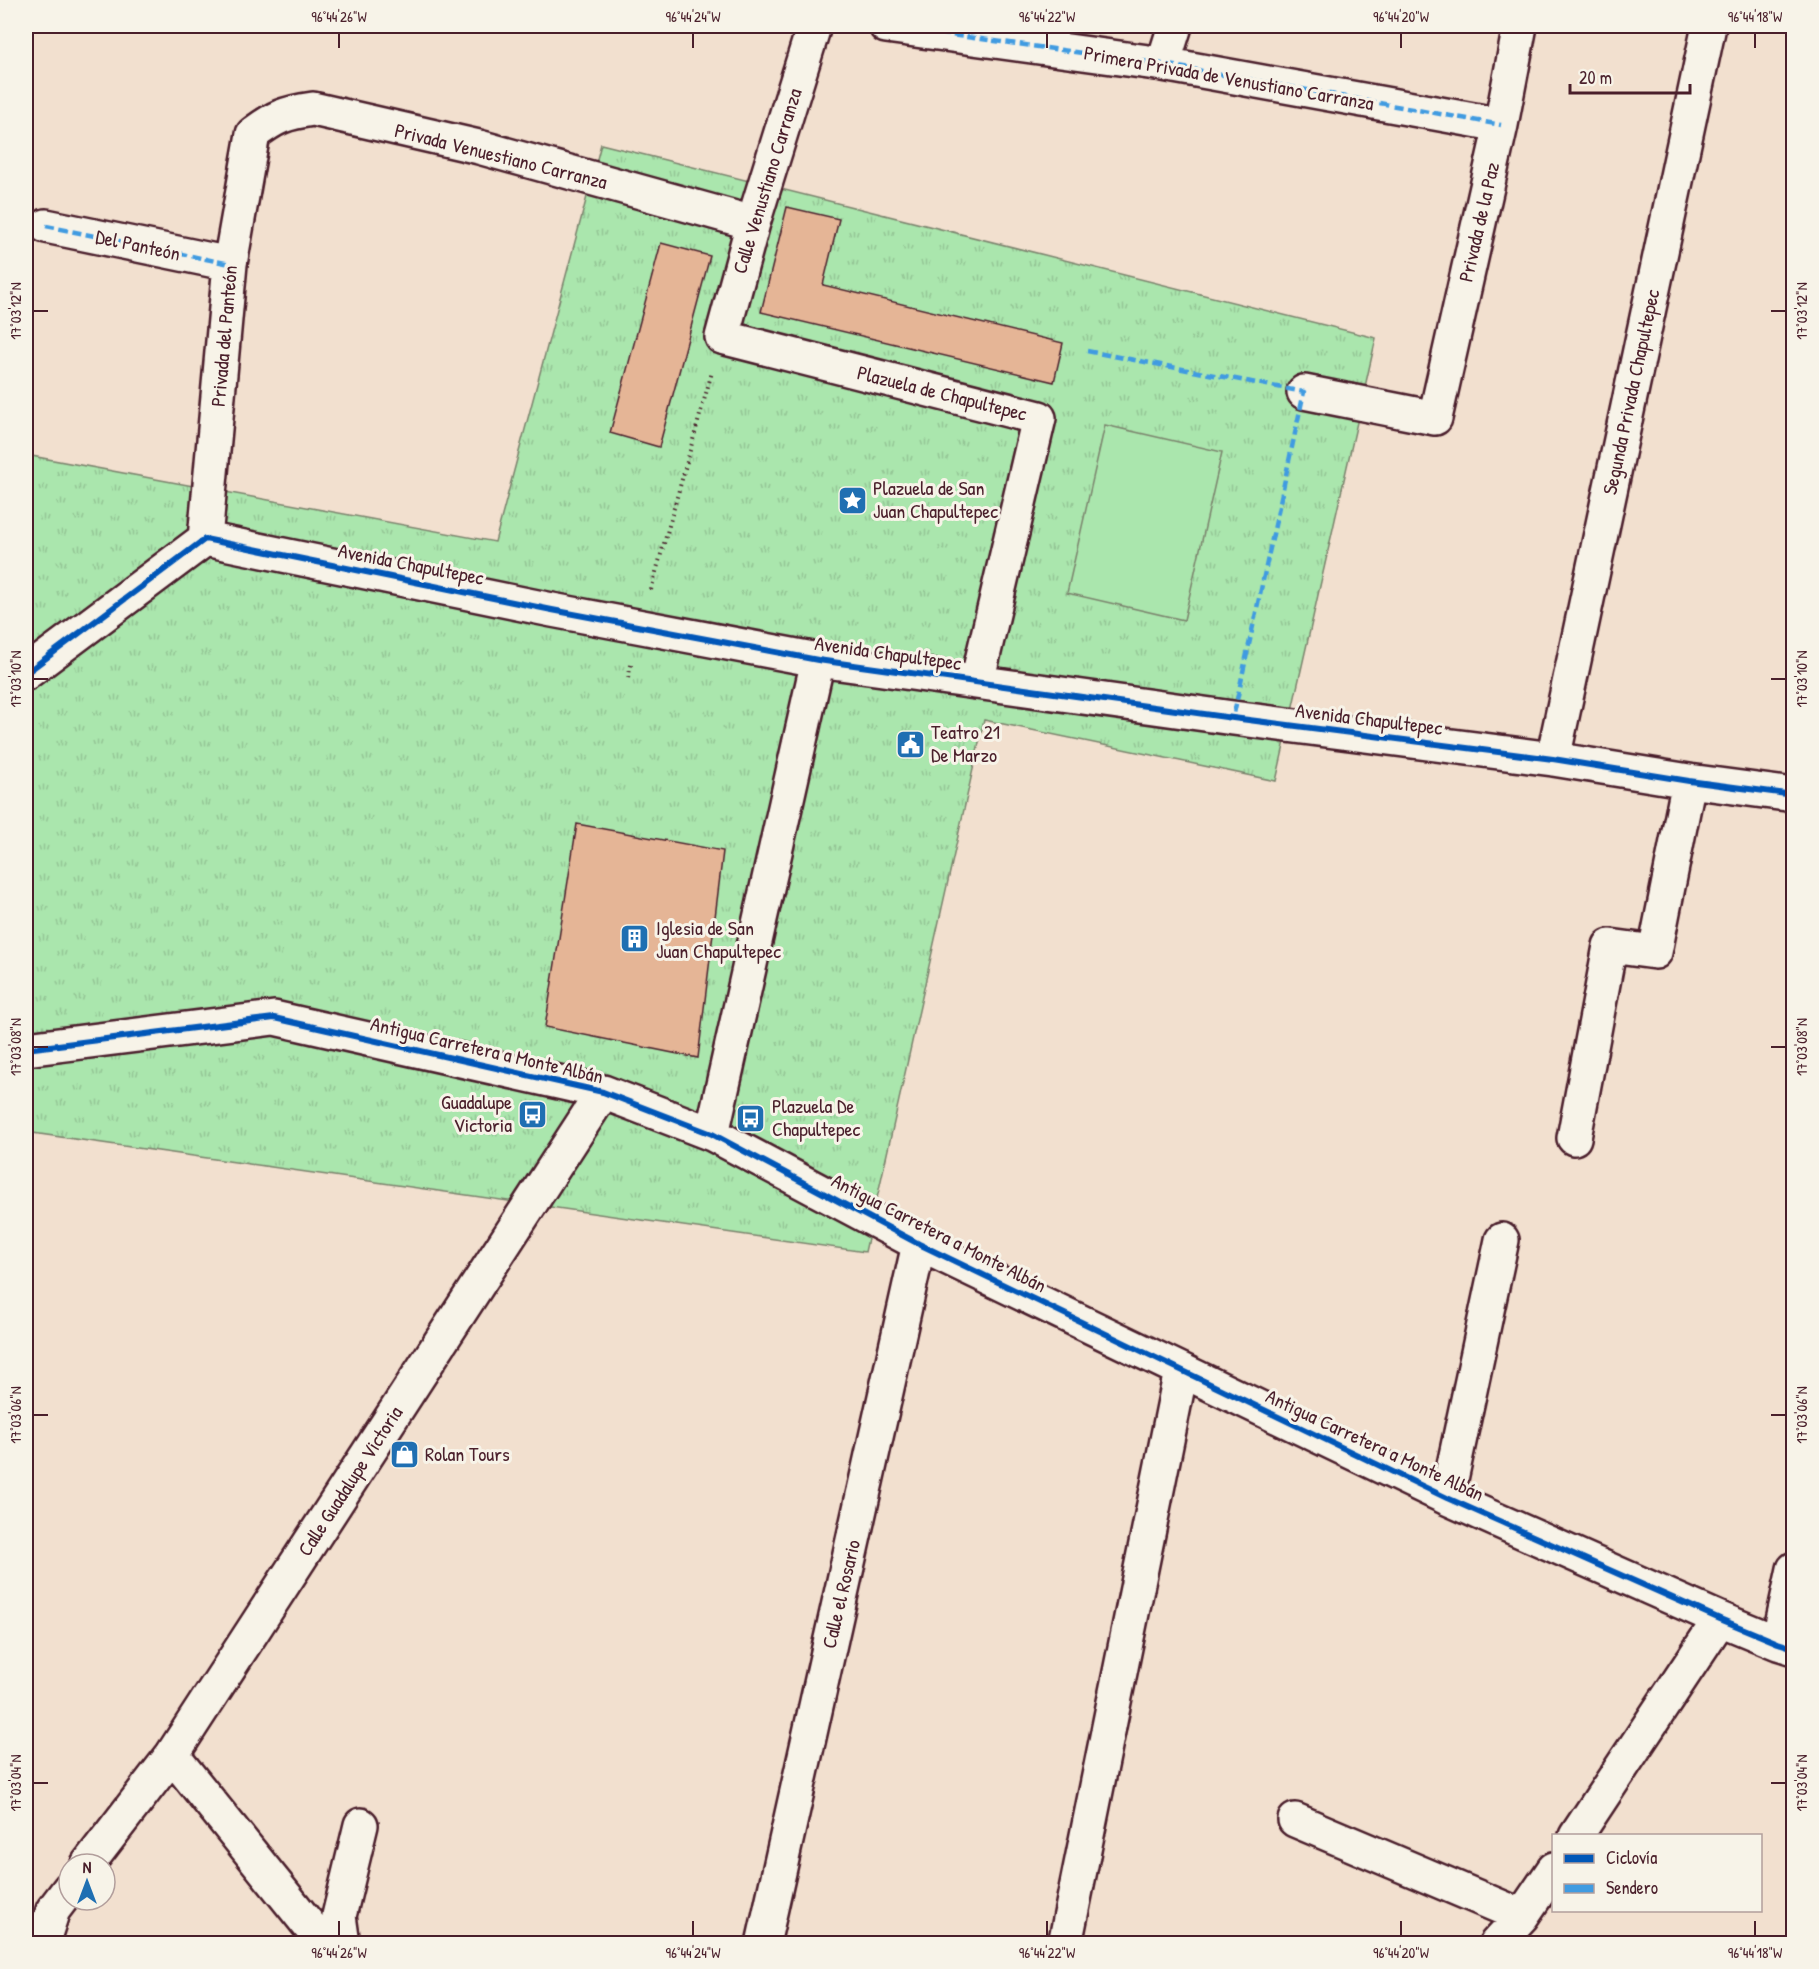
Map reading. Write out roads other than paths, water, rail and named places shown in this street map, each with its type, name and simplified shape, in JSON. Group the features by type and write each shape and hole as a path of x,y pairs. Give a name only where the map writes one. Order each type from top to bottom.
{"street":[{"name":"Calle Venustiano Carranza","path":"722,337 753,223 814,26"},
{"name":"Primera Privada de Venustiano Carranza","path":"886,26 1164,64 1501,125"},
{"path":"1164,64 1175,26"},
{"name":"Privada de la Paz","path":"1304,392 1435,418 1501,125 1520,26"},
{"name":"Segunda Privada Chapultepec","path":"1553,759 1709,26"},
{"name":"Privada Venuestiano Carranza","path":"253,134 270,121 288,113 313,110 479,147 753,223"},
{"name":"Privada del Panteón","path":"205,539 230,264 253,134"},
{"name":"Del Panteón","path":"46,226 230,264"},
{"name":"Plazuela de Chapultepec","path":"722,337 1039,418 977,682"},
{"path":"26,673 205,539"},
{"name":"Avenida Chapultepec","path":"205,539 552,610 818,660 1233,718 1553,759 1794,795"},
{"path":"712,1134 818,660"},
{"path":"1574,1138 1610,946 1656,952 1689,781"},
{"name":"Antigua Carretera a Monte Albán","path":"26,1049 274,1018 603,1092 712,1134 919,1244 1447,1498 1786,1646"},
{"name":"Calle Guadalupe Victoria","path":"97,1852 172,1755 603,1092"},
{"path":"1447,1498 1502,1240"},
{"name":"Calle el Rosario","path":"763,1944 919,1244"},
{"path":"1065,1944 1181,1371"},
{"path":"1786,1646 1794,1569"},
{"path":"1577,1834 1720,1619"},
{"path":"172,1755 324,1944"},
{"path":"1295,1820 1522,1916"},
{"path":"343,1944 339,1916 361,1825"},
{"path":"1496,1944 1522,1916 1552,1872"},
{"path":"26,1932 57,1904"},
{"path":"42,1944 57,1909"}],"place":[{"name":"Plazuela de San Juan Chapultepec","path":"852,500"},
{"name":"Teatro 21 De Marzo","path":"910,744"},
{"name":"Iglesia de San Juan Chapultepec","path":"635,939"},
{"name":"Guadalupe Victoria","path":"533,1114"},
{"name":"Plazuela De Chapultepec","path":"751,1118"},
{"name":"Rolan Tours","path":"404,1454"}]}
